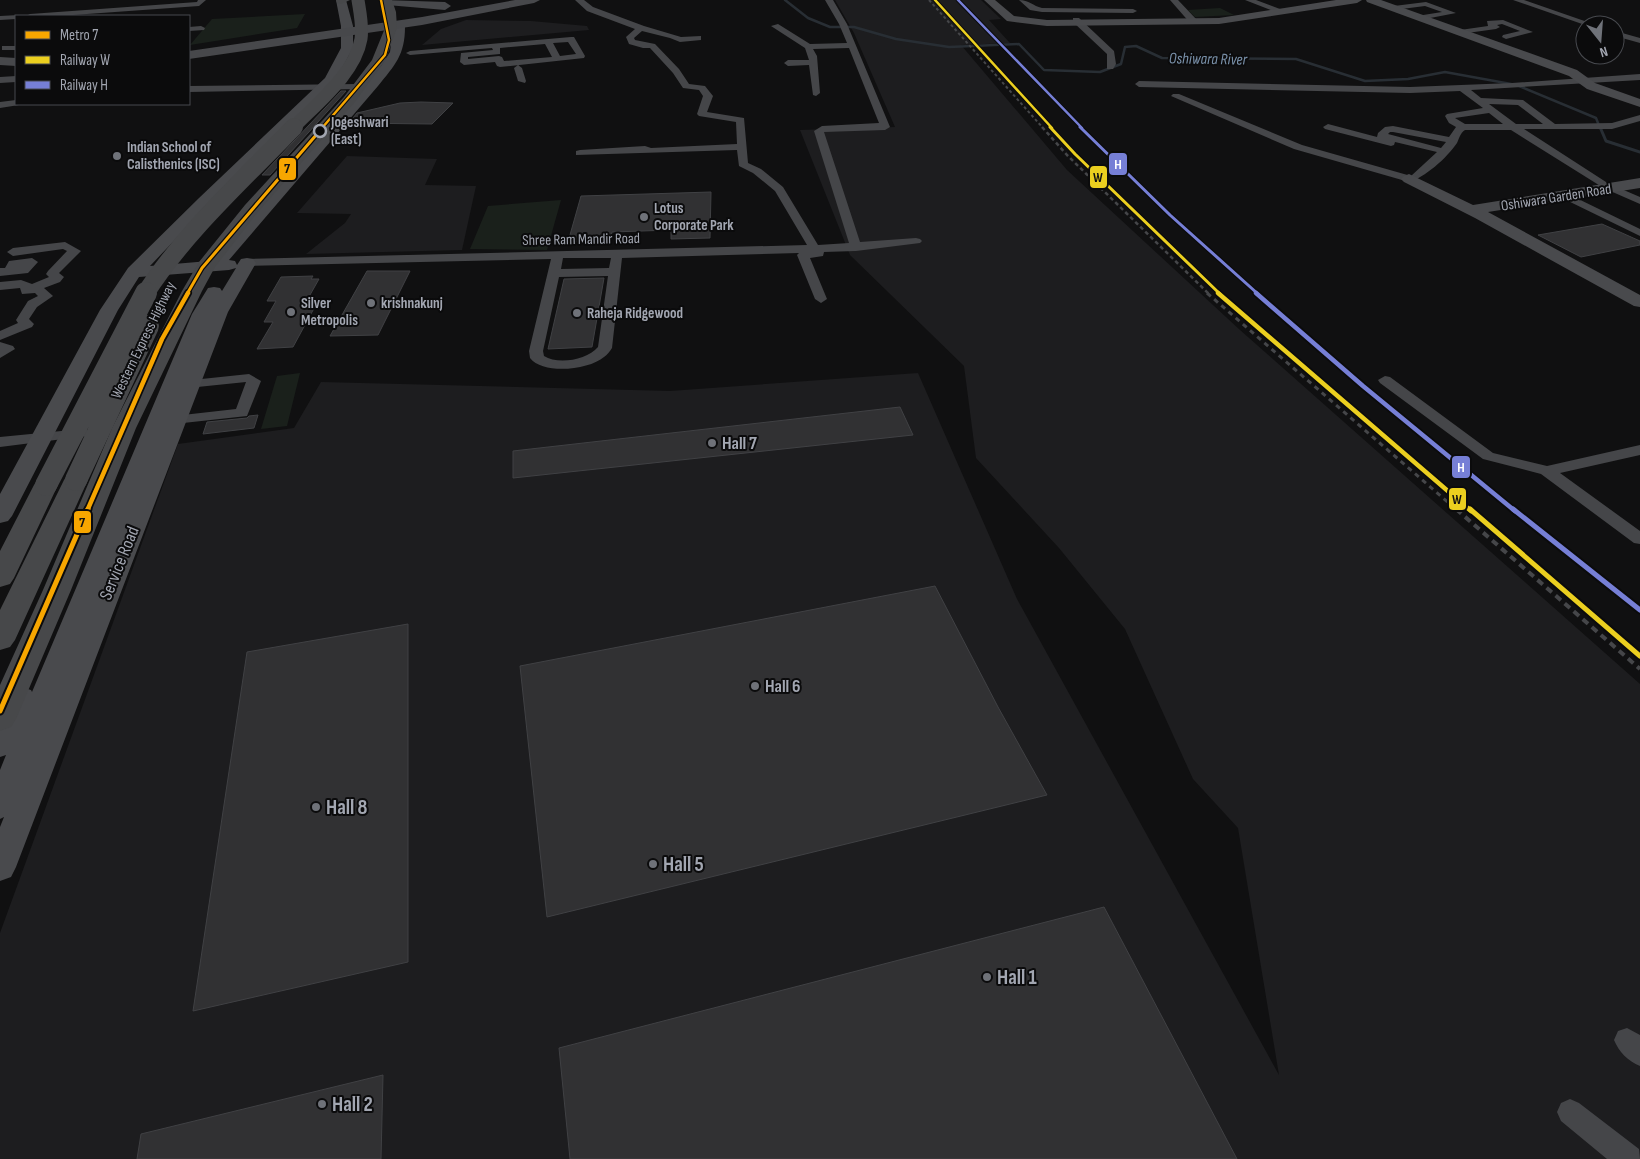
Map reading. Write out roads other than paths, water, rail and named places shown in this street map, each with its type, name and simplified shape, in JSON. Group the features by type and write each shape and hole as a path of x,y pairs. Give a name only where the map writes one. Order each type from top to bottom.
{"highway":[{"name":"Western Express Highway","path":"0,578 139,304 164,265 193,232 345,74 355,59 361,45 362,23 346,0"},
{"path":"384,1 403,32"},
{"name":"Western Express Highway","path":"0,640 159,302 171,282 210,232 349,83 368,59 375,44 376,30 384,1"},
{"path":"0,719 57,590 124,428 192,291 224,265 253,207 308,153 349,100 364,84"}],"main road":[{"path":"0,516 109,310 134,272 204,201 330,80 348,48 346,0"},
{"path":"384,1 436,6 469,5 497,0"},
{"path":"190,50 347,29 403,32 452,16 534,0"},
{"path":"989,0 1009,18 1029,22 1193,20"},
{"path":"1075,21 1230,20 1334,1 1357,0"},
{"path":"1371,0 1425,17 1460,32 1484,35 1573,73 1596,88 1640,103"},
{"path":"403,32 469,5"},
{"path":"190,55 347,29"},
{"path":"395,78 403,32"},
{"path":"364,84 397,54 403,32"},
{"path":"2,55 15,62"},
{"path":"0,67 15,67"},
{"path":"308,153 334,146 341,141"},
{"path":"1413,177 1640,292"},
{"name":"Oshiwara Garden Road","path":"1483,211 1628,190"},
{"path":"1483,211 1640,302"},
{"path":"134,272 224,265"},
{"path":"0,746 179,327 224,265"},
{"name":"Service Road","path":"2,854 96,596 155,450 172,421 220,312 224,265"},
{"path":"0,806 96,596"}],"street":[{"path":"44,15 199,4 202,0"},
{"path":"403,32 542,0"},
{"path":"829,0 844,27 885,126 822,128 819,131 856,247 916,241"},
{"path":"1023,0 1036,10 1133,10"},
{"path":"1078,0 1088,10"},
{"path":"1124,0 1140,20"},
{"path":"1174,0 1193,20"},
{"path":"1249,0 1280,11"},
{"path":"1516,0 1575,19"},
{"path":"582,3 598,4"},
{"path":"582,3 641,28 673,36 680,40 698,38"},
{"path":"1398,8 1428,4 1452,13 1425,17"},
{"path":"139,15 143,8"},
{"path":"0,18 15,17"},
{"path":"1075,21 1111,53 1112,64 1110,67"},
{"path":"1502,22 1529,32 1507,38 1484,35 1496,27 1489,24 1502,22"},
{"path":"775,26 812,51 813,62 810,72 816,92"},
{"path":"190,28 201,28"},
{"path":"641,28 630,37 632,42 643,46 652,46 676,71 686,86 702,88 708,96 702,114 741,120 743,164 757,171 779,189 806,251 820,299"},
{"path":"403,32 496,46 571,39 581,56 500,64"},
{"path":"1625,36 1640,41"},
{"path":"548,41 557,59"},
{"path":"496,46 497,52 468,54 463,57 465,62 499,59 502,70 539,66 529,42"},
{"path":"808,47 851,45"},
{"path":"2,55 15,48"},
{"path":"788,63 813,62"},
{"path":"518,68 522,81"},
{"path":"1139,84 1410,90 1512,86 1640,76"},
{"path":"0,80 15,78"},
{"path":"190,89 364,84"},
{"path":"1462,88 1511,125 1628,190"},
{"path":"1176,96 1298,147 1413,177 1442,153 1453,140 1458,130 1464,127 1511,125 1612,126 1640,118"},
{"path":"1480,101 1523,102 1551,125"},
{"path":"0,105 15,103"},
{"path":"1464,127 1452,120 1450,116 1492,110"},
{"path":"1328,127 1442,153"},
{"path":"1442,153 1381,135 1388,129 1393,129 1453,140"},
{"path":"580,153 645,149 649,151 741,147"},
{"path":"1570,198 1639,232"},
{"path":"0,286 22,284 32,288 56,279 58,277 52,274 75,251 65,245 12,252"},
{"name":"Shree Ram Mandir Road","path":"224,265 558,255 806,251 829,253 829,248 856,247"},
{"path":"558,255 536,351 538,358 547,364 582,363 593,359 605,348 617,254"},
{"path":"554,273 615,272"},
{"path":"0,295 37,289 47,296 32,304 22,320 27,324 25,326 0,336"},
{"path":"0,346 8,349 0,354"},
{"path":"172,421 242,412 254,381 249,378 188,384"},
{"path":"1385,380 1488,456 1547,471 1640,539"},
{"path":"0,442 124,428"},
{"path":"1547,471 1640,450"},
{"path":"1570,1112 1629,1159"}],"waterway":[{"name":"Oshiwara River","path":"785,0 808,18 830,27 854,27 896,39 949,47 1019,44 1044,70 1100,72 1121,64 1125,47 1136,46 1162,58 1296,59 1365,81 1408,79 1445,72 1511,84"},
{"name":"Oshiwara River","path":"1519,86 1596,118 1600,128"},
{"name":"Oshiwara River","path":"1600,127 1606,141 1640,152"}],"railway":[{"path":"929,0 1043,128"},
{"path":"1042,127 1067,155 1209,294"},
{"path":"1207,293 1458,511"},
{"path":"1456,509 1640,669"}],"metro line":[{"name":"7","path":"0,711 162,339 202,268 385,55 389,40 381,0"}],"rail line":[{"name":"W","path":"935,0 1075,154 1203,280 1640,656"},
{"name":"H","path":"958,0 1108,155 1170,215 1255,292 1417,431 1640,610"}],"place":[{"name":"Jogeshwari (East)","path":"320,131"},
{"name":"Indian School of Calisthenics (ISC)","path":"117,156"},
{"name":"Lotus Corporate Park","path":"644,217"},
{"name":"krishnakunj","path":"371,303"},
{"name":"Silver Metropolis","path":"291,312"},
{"name":"Raheja Ridgewood","path":"577,313"},
{"name":"Hall 7","path":"712,443"},
{"name":"Hall 6","path":"755,686"},
{"name":"Hall 8","path":"316,807"},
{"name":"Hall 5","path":"653,864"},
{"name":"Hall 1","path":"987,977"},
{"name":"Hall 2","path":"322,1104"}]}
